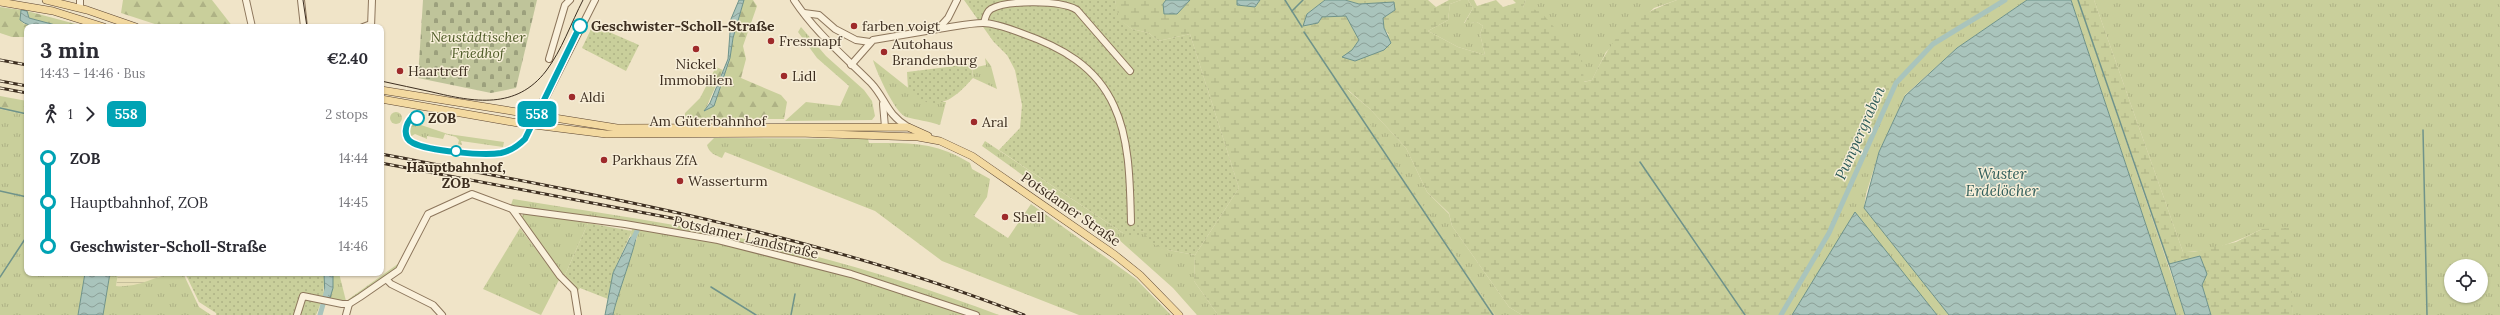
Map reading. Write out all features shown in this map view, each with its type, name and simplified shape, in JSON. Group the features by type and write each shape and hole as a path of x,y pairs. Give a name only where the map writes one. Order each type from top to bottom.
{"main road":[{"path":"46,0 72,3 80,8 127,24"},
{"path":"0,2 31,6 95,24"},
{"path":"72,3 73,17"},
{"path":"73,17 80,8"},
{"name":"Am Güterbahnhof","path":"384,91 563,121 617,128 885,136"},
{"name":"Am Güterbahnhof","path":"384,100 531,125 606,134 885,126"},
{"path":"543,101 551,115 563,121"},
{"path":"531,125 536,116"},
{"path":"885,126 885,136"},
{"name":"Potsdamer Straße","path":"885,126 908,127 972,156 1115,255 1140,275 1179,315"},
{"name":"Potsdamer Straße","path":"885,136 918,136 938,140"}],"street":[{"path":"80,0 80,8"},
{"path":"246,0 251,24"},
{"path":"301,0 304,24"},
{"path":"371,24 372,0"},
{"path":"549,59 565,5 570,0"},
{"path":"536,116 595,0"},
{"path":"794,0 851,65 872,84 890,114 908,127"},
{"path":"938,29 946,22 957,0"},
{"path":"984,23 987,13 993,8 1022,2 1069,5 1077,10 1130,71"},
{"path":"804,13 819,15 835,29 856,40 870,42 883,37 984,23 1042,40 1070,55 1094,74 1104,89 1117,115 1127,167 1131,222"},
{"path":"851,65 870,42"},
{"path":"883,101 885,126"},
{"path":"297,315 303,296 329,303 349,304 387,280 404,264 431,212 468,194 481,197 509,209 560,276 574,290 578,315"},
{"name":"Potsdamer Landstraße","path":"509,209 610,222 718,240 858,276 976,315"},
{"path":"387,280 390,284 433,305 442,315"},
{"path":"346,315 349,304"}],"shaded area":[{"path":"118,276 162,276 133,288 116,286"}],"green space":[{"path":"123,0 212,0 231,24 155,24 121,13"},
{"name":"Neustädtischer Friedhof","path":"423,0 537,0 516,88 491,93 418,78"},
{"path":"744,0 753,0 757,6 743,46 746,59 741,78 781,95 787,102 784,119 684,119 685,113 700,98 716,67 723,70 705,110 714,106 730,58 733,38"},
{"path":"964,0 1115,0 1119,19 1132,29 1149,33 1158,41 1190,34 1239,188 1195,255 1168,250 1148,242 1146,231 1140,232 1139,238 1123,233 999,150 1020,128 1022,105 1015,70 1007,55 993,41"},
{"path":"1115,0 1166,0 1163,4 1177,14 1190,0 1237,0 1237,5 1255,7 1260,0 1325,0 1307,14 1303,26 1318,23 1322,17 1346,16 1359,40 1352,50 1389,35 1384,28 1383,18 1395,10 1394,2 1359,4 1345,0 1428,0 1436,7 1449,0 1461,0 1450,4 1448,20 1428,31 1458,47 1485,55 1480,34 1483,26 1477,22 1464,24 1473,8 1468,0 1474,0 1477,6 1496,0 1503,7 1516,3 1513,0 1526,0 1523,7 1540,11 1582,59 1584,82 1592,80 1608,50 1625,29 1646,13 1677,0 2005,0 1933,44 1896,83 1829,233 1781,315 1522,315 1509,307 1452,226 1449,213 1427,192 1406,148 1370,109 1347,89 1495,315 1218,315 1194,281 1195,255 1239,188 1190,34 1158,41 1149,33 1132,29 1118,19"},
{"path":"1461,0 1468,0 1473,8 1464,23 1477,22 1483,26 1480,34 1485,55 1458,47 1428,31 1448,20 1450,4"},
{"path":"1526,0 1677,0 1654,8 1606,52 1592,80 1583,82 1523,7"},
{"path":"2005,0 2027,0 1957,48 1905,95 1879,152 1866,194 1864,208 1949,315 1937,315 1855,213 1792,315 1781,315 1829,233 1896,83 1933,44"},
{"path":"2071,0 2078,0 2185,315 2176,315"},
{"path":"2078,0 2094,0 2183,252 2194,252 2236,242 2262,229 2289,228 2293,315 2211,315 2202,285 2200,256 2169,264"},
{"path":"2094,0 2500,0 2500,315 2293,315 2291,297 2262,229 2234,242 2204,251 2183,252"},
{"path":"0,7 21,10 20,20 24,24 24,37 12,37 0,33"},
{"path":"27,11 76,24 52,24 29,18"},
{"path":"593,25 639,45 626,71 582,48"},
{"path":"801,27 826,56 864,90 872,101 875,116 872,120 785,121 806,102 840,106 849,86 817,58 798,32"},
{"path":"985,58 991,66 997,89 973,78 972,68 986,65"},
{"path":"873,60 926,102 946,102 940,125 906,117 902,114 886,91"},
{"path":"971,64 973,78 958,93 940,103 926,102 908,89 907,72"},
{"path":"1345,88 1370,109 1406,148 1427,192 1449,214 1452,226 1509,307 1522,315 1495,315"},
{"path":"0,96 24,100 24,114 0,109"},
{"path":"0,109 24,114 24,276 84,276 78,315 0,315"},
{"path":"398,112 401,113 401,123 394,124 391,123 390,116 391,113"},
{"path":"415,123 448,134 504,142 503,147 461,141 462,145 458,144 459,140 456,137 445,134 443,139 427,136 427,139 415,134 410,137 408,128"},
{"path":"714,138 868,139 869,143 921,145 945,151 970,163 972,169 990,179 987,197 974,216 1008,238 1031,204 1136,279 1171,315 1079,315 942,261 875,211 725,152 722,158 717,156 711,152 707,145"},
{"path":"985,141 1123,233 1146,231 1168,250 1195,255 1194,281 1218,315 1197,315 1173,288 1117,238 1028,179 982,146"},
{"path":"513,199 687,227 785,248 929,290 999,315 613,315 615,301 637,238 636,235 630,238 633,224 511,205"},
{"path":"524,213 588,223 565,275 580,288 577,292 560,275 520,219"},
{"path":"588,223 632,231 613,273 608,299 580,288 565,275"},
{"path":"520,228 559,280 541,315 483,289"},
{"path":"402,261 383,280 349,301 331,302 320,300 325,287 325,296 333,288 333,276 340,276 346,301 381,276 384,276 384,274"},
{"path":"110,276 118,276 116,286 126,286 142,283 162,276 184,276 199,307 211,315 103,315"},
{"path":"186,276 324,276 320,305 316,315 216,315 216,313 199,302"}],"water":[{"path":"739,0 744,0 733,38 730,58 714,106 704,111 710,103 728,59 731,19"},
{"path":"1166,0 1190,0 1177,14 1164,14 1163,4"},
{"path":"1237,0 1260,0 1255,7 1237,5"},
{"path":"1325,0 1345,0 1359,4 1394,2 1395,10 1383,18 1384,28 1391,43 1384,50 1355,61 1342,57 1352,50 1359,40 1346,16 1322,17 1318,23 1303,26 1307,14"},
{"name":"Wuster Erdelöcher","path":"2027,0 2071,0 2176,315 1949,315 1864,208 1879,152 1905,96 1957,48"},
{"path":"21,10 27,11 29,18 52,24 26,24 20,20"},
{"path":"1855,212 1937,315 1792,315"},
{"path":"636,235 634,248 613,315 605,315 613,273 630,238"},
{"path":"2200,256 2207,274 2202,285 2211,315 2185,315 2169,264"},
{"path":"84,276 110,276 103,315 78,315"},
{"path":"324,276 333,276 333,288 330,298 325,296"}],"waterway":[{"path":"1285,0 1302,27"},
{"path":"1292,11 1303,0"},
{"name":"Pumpergraben","path":"1781,315 1829,233 1896,83 1933,44 2005,0"},
{"path":"2078,0 2169,264"},
{"path":"1304,32 1493,315"},
{"path":"0,108 24,113"},
{"path":"2423,130 2427,315"},
{"path":"1640,162 1745,315"},
{"path":"0,191 24,196"},
{"path":"632,241 637,231"},
{"path":"0,277 24,241"},
{"path":"711,287 756,315"},
{"path":"320,315 327,290"},
{"path":"791,315 795,294"}],"tram line":[{"path":"303,0 307,24"},
{"path":"384,82 448,96 479,100 494,100 521,92 534,84 552,63 583,0"}],"railway":[{"path":"0,60 24,64"},
{"path":"0,81 24,85"},
{"path":"0,88 24,92"},
{"path":"384,155 544,185 787,239 867,261 1024,315"},
{"path":"384,164 682,220"}],"bus line":[{"name":"558","path":"417,118 412,117 406,124 406,136 413,143 473,153 502,153 515,148 525,139 580,26"}],"place":[{"name":"Geschwister-Scholl-Straße","path":"580,26"},
{"name":"farben voigt","path":"854,26"},
{"name":"Fressnapf","path":"771,41"},
{"name":"Nickel Immobilien","path":"696,49"},
{"name":"Autohaus Brandenburg","path":"884,52"},
{"name":"Haartreff","path":"400,71"},
{"name":"Lidl","path":"784,76"},
{"name":"Aldi","path":"572,97"},
{"name":"ZOB","path":"417,118"},
{"name":"Aral","path":"974,122"},
{"name":"Hauptbahnhof, ZOB","path":"456,151"},
{"name":"Parkhaus ZfA","path":"604,160"},
{"name":"Wasserturm","path":"680,181"},
{"name":"Shell","path":"1005,217"}]}
